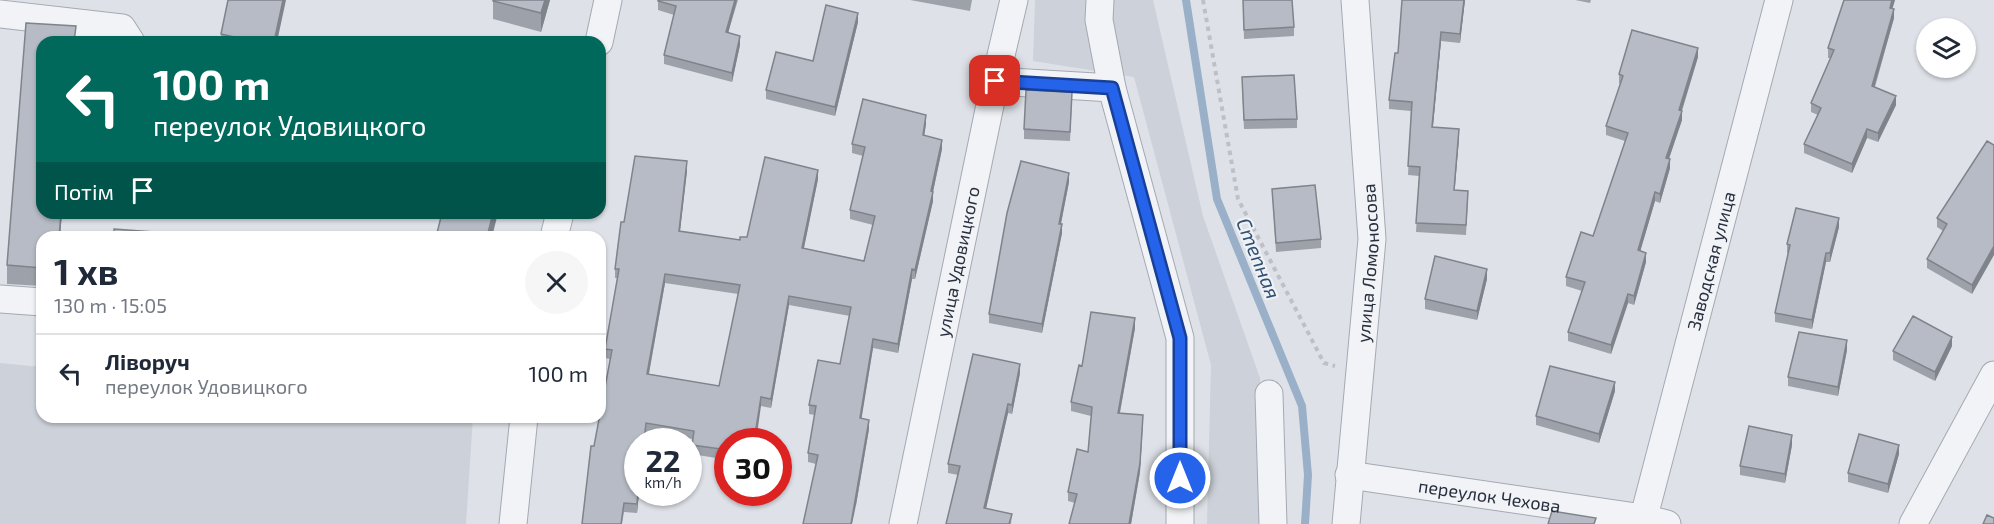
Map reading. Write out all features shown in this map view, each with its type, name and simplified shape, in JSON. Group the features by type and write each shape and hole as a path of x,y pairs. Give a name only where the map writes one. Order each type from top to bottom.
{"street":[{"path":"600,36 608,0"},
{"name":"улица Удовицкого","path":"903,524 995,81 1014,0"},
{"path":"1100,0 1099,20 1112,88 1180,338 1180,524"},
{"name":"улица Ломоносова","path":"1346,524 1372,239 1355,0"},
{"name":"Заводская улица","path":"1651,522 1779,0"},
{"path":"0,14 122,28 127,36"},
{"path":"995,81 1112,88"},
{"path":"0,299 36,302"},
{"path":"1913,524 1994,375"},
{"path":"1269,394 1273,524"},
{"path":"513,524 523,423"},
{"name":"переулок Чехова","path":"1349,475 1651,522"}],"path":[{"path":"1203,0 1238,199 1324,363 1359,373"}],"shaded area":[{"path":"1035,0 1153,0 1203,216 1260,378 1262,524 1207,524 1211,365 1134,77 1033,61"},
{"path":"0,363 36,366 36,423 473,423 466,524 0,524"}],"building":[{"path":"228,0 283,0 275,36 221,34"},
{"path":"493,0 545,0 541,13"},
{"path":"658,0 735,0 726,32 740,36 732,73 664,55 676,6"},
{"path":"1243,0 1292,0 1294,27 1244,30"},
{"path":"1402,0 1464,0 1460,34 1441,32 1432,127 1459,129 1454,190 1468,191 1466,225 1416,223 1420,167 1408,166 1412,102 1389,100 1395,53 1398,53"},
{"path":"1844,0 1892,0 1890,8 1894,9 1872,86 1896,96 1878,133 1867,129 1852,164 1804,144 1821,108 1811,103 1834,50 1828,48"},
{"path":"826,5 858,13 835,107 766,90 776,52 813,61"},
{"path":"26,23 76,26 75,36 36,36 36,219 60,219 60,231 36,231 36,267 7,265"},
{"path":"1632,30 1698,48 1679,110 1682,111 1666,158 1670,159 1660,194 1655,192 1638,250 1646,253 1634,296 1628,294 1611,345 1568,332 1585,282 1566,277 1581,232 1593,236 1628,133 1606,126 1623,76 1619,74"},
{"path":"1294,75 1297,119 1244,120 1242,77"},
{"path":"1026,90 1072,92 1070,132 1024,129"},
{"path":"863,99 926,115 923,135 942,140 931,191 933,192 915,270 912,269 898,344 873,339 860,418 869,420 851,524 803,524 818,455 808,453 816,406 809,405 818,360 840,364 851,307 789,296 771,399 761,397 756,428 714,428 714,448 702,446 702,428 676,428 646,423 645,428 624,428 624,503 621,524 582,524 591,446 594,446 598,423 606,423 606,382 612,350 606,349 606,343 619,269 615,269 621,222 624,222 635,156 687,161 679,231 740,240 740,237 747,237 765,157 818,170 802,248 864,261 875,216 850,210 865,147 852,144","holes":["665,274 740,285 719,386 647,374"]},
{"path":"1987,141 1994,145 1994,246 1972,285 1927,259 1947,224 1937,218"},
{"path":"1021,161 1069,173 1059,224 1062,224 1042,324 989,314 1007,213"},
{"path":"1315,185 1321,239 1276,243 1272,189"},
{"path":"1796,208 1839,218 1830,253 1826,253 1812,320 1775,313"},
{"path":"440,219 492,219 488,231 438,231"},
{"path":"114,229 141,231 114,231"},
{"path":"1435,256 1487,269 1477,311 1425,299"},
{"path":"1091,312 1135,318 1118,413 1143,415 1140,463 1129,524 1069,524 1077,494 1068,492 1077,449 1088,452 1092,407 1071,402 1079,365 1082,366"},
{"path":"1913,316 1952,337 1935,372 1893,351"},
{"path":"1799,332 1847,340 1838,387 1788,377"},
{"path":"973,354 1020,364 1012,405 1008,404 984,508 1012,514 1009,524 946,524 960,466 948,464"},
{"path":"1550,366 1615,382 1599,434 1536,416"},
{"path":"1749,426 1792,435 1785,474 1740,466"},
{"path":"1859,434 1899,445 1888,484 1848,473"},
{"path":"1552,511 1596,518 1594,524 1548,524"},
{"path":"1987,515 1994,518 1994,524 1983,524"}],"waterway":[{"name":"Степная","path":"1186,0 1217,199 1302,406 1308,475 1305,524"}],"route":[{"path":"995,81 1112,88 1180,338 1180,478"}]}
